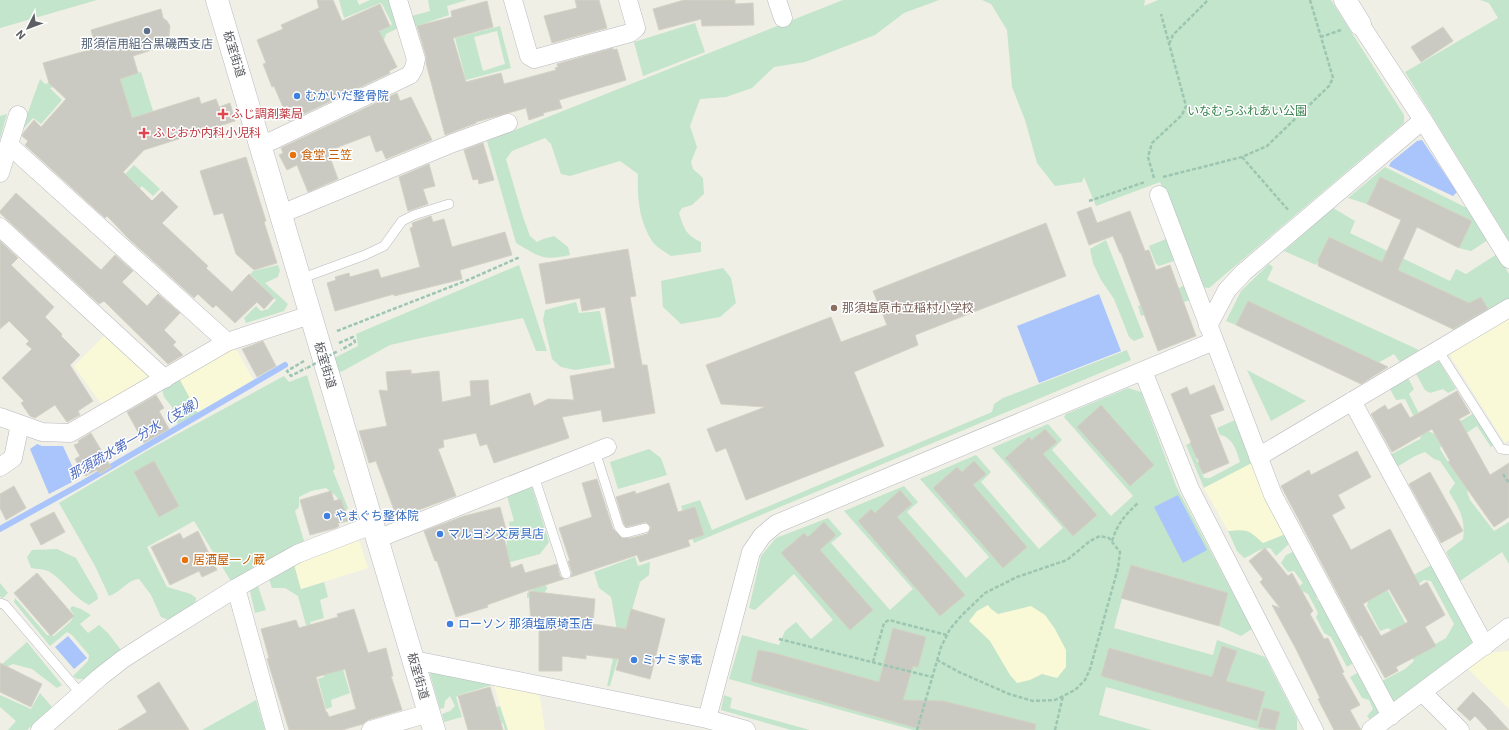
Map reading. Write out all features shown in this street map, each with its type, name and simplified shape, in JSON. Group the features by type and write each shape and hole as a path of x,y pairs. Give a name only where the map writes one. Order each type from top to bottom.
{"main road":[{"name":"板室街道","path":"217,0 310,315 325,343 375,532 432,721"},
{"path":"1345,0 1360,24"}],"street":[{"path":"261,146 410,75 414,68 416,59 398,0"},
{"path":"513,0 529,56 534,59 630,33 636,28 628,0"},
{"path":"777,0 783,18"},
{"path":"1360,24 1423,120 1509,259"},
{"path":"0,172 18,115"},
{"path":"707,719 751,552 762,536 776,524 1143,371 1211,334 1228,290 1240,276 1423,120"},
{"path":"281,214 508,122"},
{"path":"9,145 227,342"},
{"path":"1157,187 1211,334 1273,495 1381,725 1485,646 1506,634"},
{"path":"0,227 166,379"},
{"path":"1258,457 1509,308"},
{"path":"0,417 42,432 70,433 166,379 227,342 310,315"},
{"path":"1143,371 1190,489 1314,730"},
{"path":"1352,401 1485,646"},
{"path":"0,467 13,458 20,424"},
{"path":"40,730 123,659 236,588 297,554 375,532 534,476 601,449"},
{"path":"236,588 274,730"},
{"path":"414,660 707,719 746,730"},
{"path":"1422,693 1460,730"},
{"path":"371,730 432,721"}],"lane":[{"path":"300,279 365,255 384,246 402,221 414,215 448,204"},
{"path":"1438,350 1501,449 1509,450"},
{"path":"601,449 619,527 624,532 645,528"},
{"path":"534,476 566,574"},
{"path":"0,603 5,605 81,694"}],"path":[{"path":"1169,44 1173,35 1208,0"},
{"path":"1161,14 1186,106 1182,115 1152,143 1148,157 1157,187 1242,157 1267,146 1329,86 1333,78 1310,0"},
{"path":"1321,37 1360,24"},
{"path":"1242,157 1300,224"},
{"path":"1089,201 1147,182"},
{"path":"325,343 520,257"},
{"path":"305,361 287,371 291,376 355,342 353,337 325,343"},
{"path":"1503,474 1509,483"},
{"path":"1112,541 1118,526 1128,512 1138,503"},
{"path":"917,730 932,677 937,660 941,647 950,629 962,615 986,593 1016,577 1067,560 1090,541 1100,536 1109,538 1120,552 1118,568 1090,670 1085,680 1075,690 1054,700 1032,701 1009,694 959,672 937,660"},
{"path":"873,662 884,623 889,620 947,635"},
{"path":"779,639 932,677"},
{"path":"1055,730 1064,695"}],"green space":[{"path":"0,0 97,0 0,28"},
{"path":"339,0 357,0 359,5 370,0 389,0 398,28 386,34 384,40 370,50 356,41 392,24 382,4 380,3 344,18"},
{"path":"428,0 467,0 447,6 449,15 411,28 408,17 430,11"},
{"path":"843,0 939,0 904,13 875,35 805,62 774,67 752,88 726,97 700,99 690,126 697,147 691,162 693,169 703,178 704,194 692,205 682,208 679,213 686,231 692,237 701,242 701,252 671,256 652,241 644,225 640,209 638,174 620,161 570,176 561,174 551,144 545,138 512,151 506,159 530,236 537,242 554,236 568,247 570,255 547,258 536,255 516,243 487,141"},
{"name":"いなむらふれあい公園","path":"982,0 1145,0 1144,6 1158,0 1331,0 1404,115 1404,123 1209,288 1200,287 1160,182 1096,206 1084,177 1082,182 1055,186 1037,163 1025,120 1012,87 1007,30 991,4"},
{"path":"1480,0 1509,0 1509,241 1405,72 1498,18 1489,3"},
{"path":"695,23 705,52 643,76 634,42"},
{"path":"500,26 511,68 466,80 455,38","holes":["497,31 505,64 483,71 474,37"]},
{"path":"89,71 90,76 50,88 62,100 41,124 33,118 22,129 40,79 45,84"},
{"path":"141,72 153,111 132,118 120,79"},
{"path":"7,114 0,139 0,116"},
{"path":"134,165 160,189 153,196 142,186 126,202 109,191"},
{"path":"1385,167 1469,209 1488,240 1471,251 1459,248 1472,221 1367,204 1348,198"},
{"path":"1333,208 1355,221 1350,233 1450,281 1456,269 1466,274 1497,254 1509,274 1509,301 1454,330 1446,326 1458,298 1329,237 1316,265 1284,251"},
{"path":"1166,239 1174,261 1159,266 1156,264 1149,246"},
{"path":"1106,240 1144,337 1134,341 1129,337 1114,299 1101,280 1093,263 1090,249"},
{"path":"1269,264 1273,267 1267,280 1419,350 1400,362 1394,354 1360,373 1367,358 1248,301 1236,325 1226,321 1241,291"},
{"path":"278,265 280,270 278,277 265,283 288,304 284,311 246,323 244,318 256,306 261,311 268,309 276,300 250,274 253,271"},
{"path":"519,265 547,351 536,351 523,318 390,345 341,372 338,371 334,358 358,346 356,334"},
{"path":"723,268 731,278 736,303 720,317 681,324 663,307 661,281"},
{"path":"1185,285 1190,300 1141,316 1138,306 1178,292 1179,288"},
{"path":"576,302 579,313 600,311 611,364 575,370 561,367 552,359 543,320 545,310"},
{"path":"1127,350 1131,360 694,543 681,506 700,500 712,530 992,412 994,404 1003,398"},
{"path":"1439,361 1456,389 1448,393 1443,389 1430,393 1425,390 1416,374"},
{"path":"1247,370 1306,401 1271,421"},
{"path":"307,375 335,468 333,471 348,508 345,512 336,496 326,488 311,491 299,497 299,507 295,511 304,541 232,583 194,521 147,547 167,587 191,594 196,598 196,601 188,609 169,620 161,617 151,595 139,579 127,584 109,596 95,566 59,503 150,449 284,376 289,382"},
{"path":"179,378 198,413 178,424 174,418 172,407 164,397 162,388"},
{"path":"1408,378 1414,389 1409,394 1428,431 1437,435 1474,413 1494,445 1491,447 1477,426 1465,434 1442,442 1440,449 1453,470 1460,474 1471,485 1467,492 1470,500 1494,531 1509,522 1509,564 1502,552 1460,581 1446,552 1463,539 1464,532 1461,514 1449,492 1455,483 1440,461 1434,459 1425,452 1397,467 1390,455 1420,439 1422,433 1405,399 1396,400 1390,389"},
{"path":"1128,388 1141,392 1176,486 1252,629 1241,636 1219,626 1228,593 1131,565 1114,628 1213,655 1217,640 1265,657 1297,719 1297,730 1261,730 1106,687 1099,715 1152,730 913,730 729,679 742,635 779,645 785,631 796,622 811,639 833,620 794,574 755,610 749,608 761,556 776,538 828,518 842,534 831,543 890,610 913,589 844,511 904,486 918,502 907,512 966,578 989,557 920,479 976,455 991,472 981,482 1039,549 1063,528 992,448 1048,424 1062,440 1052,450 1111,516 1133,496 1064,417 1066,414"},
{"path":"1235,420 1252,463 1204,488 1186,445 1190,443 1204,478 1210,478 1240,462 1236,450 1231,442 1224,436 1220,435 1217,428"},
{"path":"649,449 661,458 667,475 618,489 610,462"},
{"path":"532,487 549,542 540,554 503,564 507,543 505,536 510,529 509,522 514,521 507,496"},
{"path":"1242,529 1251,532 1263,543 1285,534 1290,543 1276,556 1270,548 1244,558 1237,551 1228,531"},
{"path":"57,549 76,558 97,594 98,599 89,605 78,598 50,572 31,568 27,557 32,550"},
{"path":"1295,551 1314,585 1317,600 1324,603 1355,662 1347,667 1331,637 1324,633 1316,617 1318,613 1308,594 1302,591 1283,599 1303,583 1294,571 1288,572 1281,563 1286,555"},
{"path":"635,557 638,566 650,562 649,575 640,582 610,686 607,686 618,636 611,597 599,588 594,572"},
{"path":"294,564 301,589 324,582 328,597 320,600 324,618 310,622 316,646 311,643 298,596 285,588 272,588 269,579"},
{"path":"1433,564 1473,638 1470,648 1398,703 1389,701 1380,682 1405,669 1414,661 1397,634 1388,628 1380,631 1367,606 1368,601 1387,589 1421,652 1446,638 1454,624 1431,581 1424,580 1417,585 1412,576"},
{"path":"542,570 547,589 542,596 527,598 527,593 532,591 527,574"},
{"path":"0,583 8,593 3,598 0,597"},
{"path":"258,586 266,610 255,613 250,591"},
{"path":"15,598 47,635 54,636 71,621 74,615 70,609 72,606 81,609 91,615 80,624 88,633 99,625 108,633 121,650 84,679 77,679 73,676 88,661 89,655 72,635 67,632 50,646 14,602"},
{"path":"27,642 62,685 57,688 32,669 13,664 0,670 0,666"},
{"path":"339,656 350,693 331,700 332,707 326,709 318,679 324,677 321,661"},
{"path":"1361,671 1381,713 1371,721 1367,716 1373,709 1369,700 1362,698 1350,677"},
{"path":"431,672 493,683 492,685 456,697 462,717 444,722 442,714 450,711 455,706 450,696 445,701 444,708 440,709 430,674"},
{"path":"40,693 52,707 27,730 8,730 16,721 0,707 0,695 31,709"},
{"path":"724,695 732,698 730,708 810,730 791,730 721,710"},
{"path":"256,700 265,730 202,730"},
{"path":"500,706 508,730 505,730 503,723 489,726 484,712"}],"sand":[{"path":"1509,319 1509,440 1505,443 1449,354"},
{"path":"107,333 151,373 149,378 102,405 74,366"},
{"path":"235,347 254,381 198,413 179,378"},
{"path":"1252,463 1285,534 1263,543 1248,531 1228,531 1204,488"},
{"path":"352,538 359,540 368,568 301,589 294,564"},
{"path":"988,605 998,614 1031,606 1045,615 1055,629 1066,650 1066,667 1057,678 1042,674 1030,680 1017,683 1010,675 990,641 969,621 977,611"},
{"path":"1509,651 1509,709 1467,668 1487,653"},
{"path":"493,683 539,692 545,730 508,730"}],"water":[{"path":"1422,140 1457,192 1453,196 1389,166 1391,162 1417,141"},
{"path":"1099,294 1121,351 1039,383 1017,326"},
{"path":"37,444 42,446 63,446 78,479 49,494 30,449"},
{"path":"1178,495 1207,550 1183,563 1154,507"},
{"path":"68,636 87,658 74,669 55,647"}],"building":[{"path":"317,0 333,0 342,21 380,4 390,26 379,31 397,67 389,71 390,73 289,121 274,86 272,87 263,64 266,63 257,40 283,29 281,25 319,8"},
{"path":"575,0 599,0 607,28 552,43 544,16 577,8"},
{"path":"684,0 735,0 735,4 753,3 754,25 702,26 701,19 659,30 653,9"},
{"path":"487,1 493,27 453,38 466,82 501,73 504,84 556,70 555,68 558,67 557,64 613,48 613,50 617,49 626,80 559,100 562,108 543,113 544,115 529,120 526,108 476,122 445,135 426,63 426,56 417,26 452,17 451,11"},
{"path":"161,9 163,18 170,26 169,35 171,44 133,56 138,73 120,79 132,118 199,97 201,104 216,99 219,107 230,103 235,121 144,150 123,172 152,201 162,191 178,207 162,223 208,266 206,268 232,292 249,274 274,298 264,309 257,302 235,323 216,305 213,308 198,294 194,298 129,239 107,216 105,218 25,145 28,141 22,136 34,120 41,127 66,99 49,83 43,63 96,48 91,30"},
{"path":"1443,27 1453,41 1421,62 1411,47"},
{"path":"397,93 400,101 411,97 432,140 386,159 382,150 376,152 370,135 341,146 328,152 338,179 308,192 297,165 287,170 279,155 283,153 281,148"},
{"path":"483,143 494,180 479,184 478,179 473,180 464,150"},
{"path":"246,157 266,221 264,222 277,263 254,270 236,254 223,213 214,215 200,171"},
{"path":"429,164 435,186 423,189 428,204 408,211 399,177"},
{"path":"1380,177 1472,221 1459,248 1417,227 1398,270 1469,303 1481,297 1488,309 1453,329 1318,266 1318,260 1329,237 1382,262 1401,220 1367,204"},
{"path":"16,193 101,270 115,255 133,271 122,282 147,306 158,294 180,313 164,330 176,342 173,345 183,355 168,364 104,301 99,304 0,213 0,211"},
{"path":"1091,207 1097,223 1130,211 1145,251 1149,250 1156,270 1170,265 1196,336 1158,351 1121,253 1113,236 1089,245 1077,212"},
{"path":"431,216 433,222 444,219 452,247 505,232 512,255 460,270 462,279 394,296 394,294 335,311 327,283 336,280 335,277 349,273 350,277 378,269 381,278 420,267 410,228 413,227 412,223"},
{"path":"1046,223 1066,276 915,335 918,345 854,372 884,446 746,500 726,448 716,452 707,429 765,407 721,404 706,365 831,317 841,342 887,325 873,291"},
{"path":"0,241 18,258 11,265 54,307 45,317 80,355 70,365 93,401 78,411 80,415 67,422 55,405 35,418 30,416 21,403 24,401 2,378 32,349 26,344 29,341 9,321 0,329"},
{"path":"628,249 636,296 630,297 642,365 647,365 655,413 603,422 601,410 562,417 569,438 494,463 487,444 480,446 476,433 443,440 444,447 438,449 456,496 397,518 376,461 369,463 359,431 387,426 379,390 388,391 386,372 411,370 411,374 439,371 442,402 471,396 470,381 488,380 490,406 530,393 534,406 548,399 574,400 570,376 615,368 605,307 582,311 580,298 546,304 539,264"},
{"path":"1248,301 1388,367 1361,384 1236,325"},
{"path":"263,341 276,366 257,377 242,349"},
{"path":"1214,385 1224,410 1210,415 1229,463 1203,474 1171,394 1187,387 1190,395"},
{"path":"1457,391 1470,413 1459,419 1490,475 1509,463 1509,517 1494,527 1448,462 1450,461 1432,429 1392,452 1371,414 1385,405 1388,410 1401,403 1410,418"},
{"path":"156,395 164,408 159,411 169,429 144,443 127,412"},
{"path":"1101,405 1154,465 1130,486 1077,427"},
{"path":"1045,429 1057,442 1043,454 1097,515 1073,536 1005,458 1029,437 1032,440"},
{"path":"91,433 111,467 100,474 97,470 85,476 75,459 80,456 74,445 79,443 78,441"},
{"path":"1357,451 1371,477 1338,495 1345,508 1332,515 1351,550 1390,529 1420,586 1427,582 1445,615 1425,627 1436,646 1396,667 1398,671 1385,678 1361,635 1360,636 1281,486 1309,470 1311,475","holes":["1389,589 1408,622 1381,636 1363,604"]},
{"path":"154,461 179,506 159,517 134,472"},
{"path":"974,461 986,474 973,485 1027,547 1003,568 933,488 957,467 962,472"},
{"path":"1430,472 1463,531 1441,543 1409,484"},
{"path":"597,479 613,529 622,538 631,538 647,534 651,527 646,522 626,527 616,497 635,491 636,494 669,483 678,512 695,507 704,535 688,540 690,546 640,562 637,555 571,577 572,573 568,561 570,561 559,528 592,517 582,483"},
{"path":"14,486 26,508 6,520 0,508 0,494"},
{"path":"900,490 912,504 897,517 965,595 940,616 858,521 871,509 875,513"},
{"path":"331,491 334,501 341,499 348,521 338,523 339,526 336,528 310,535 300,500"},
{"path":"500,507 507,533 503,533 511,568 522,564 525,573 557,564 560,576 564,579 526,591 487,605 488,607 456,617 437,561 435,561 424,531 464,516"},
{"path":"54,512 65,532 41,545 30,524"},
{"path":"824,522 836,535 820,550 873,610 850,630 781,553 804,533 808,537"},
{"path":"198,531 217,570 202,577 199,571 170,585 151,547 180,533 183,539"},
{"path":"1265,548 1288,576 1292,573 1313,611 1310,614 1324,639 1328,638 1344,672 1342,673 1360,705 1350,710 1361,730 1334,730 1318,699 1320,698 1296,649 1272,605 1280,608 1260,582 1263,579 1249,561"},
{"path":"1131,565 1228,593 1219,626 1121,598"},
{"path":"37,573 74,616 51,636 14,593"},
{"path":"529,591 595,599 593,624 626,629 631,609 665,619 650,679 616,670 619,659 586,655 586,659 562,656 562,671 539,671 539,625 531,626"},
{"path":"354,609 368,653 386,648 393,676 391,676 402,710 368,720 363,724 342,730 289,730 267,659 269,658 261,629 296,620 299,628 338,617 337,614","holes":["345,669 356,709 329,717 326,712 316,677"]},
{"path":"893,628 926,637 918,667 913,666 903,700 943,701 1036,724 1035,730 923,730 751,681 758,650 879,682"},
{"path":"1222,646 1237,651 1226,681 1265,692 1257,721 1101,676 1109,648 1212,677"},
{"path":"0,663 42,684 31,707 0,692"},
{"path":"159,682 189,730 118,730 147,712 137,696"},
{"path":"490,687 503,730 468,730 458,696"},
{"path":"1473,692 1509,730 1488,730 1475,716 1470,721 1457,709"},
{"path":"1263,708 1280,712 1275,730 1258,727"}],"waterway":[{"name":"那須疏水第一分水（支線）","path":"0,529 83,483 285,365"}],"place":[{"name":"那須信用組合黒磯西支店","path":"147,31"},
{"name":"むかいだ整骨院","path":"297,96"},
{"name":"ふじ調剤薬局","path":"223,114"},
{"name":"ふじおか内科小児科","path":"144,133"},
{"name":"食堂 三笠","path":"293,155"},
{"name":"那須塩原市立稲村小学校","path":"834,308"},
{"name":"やまぐち整体院","path":"327,516"},
{"name":"マルヨシ文房具店","path":"440,534"},
{"name":"居酒屋一ノ蔵","path":"185,560"},
{"name":"ローソン 那須塩原埼玉店","path":"450,624"},
{"name":"ミナミ家電","path":"634,660"}]}
